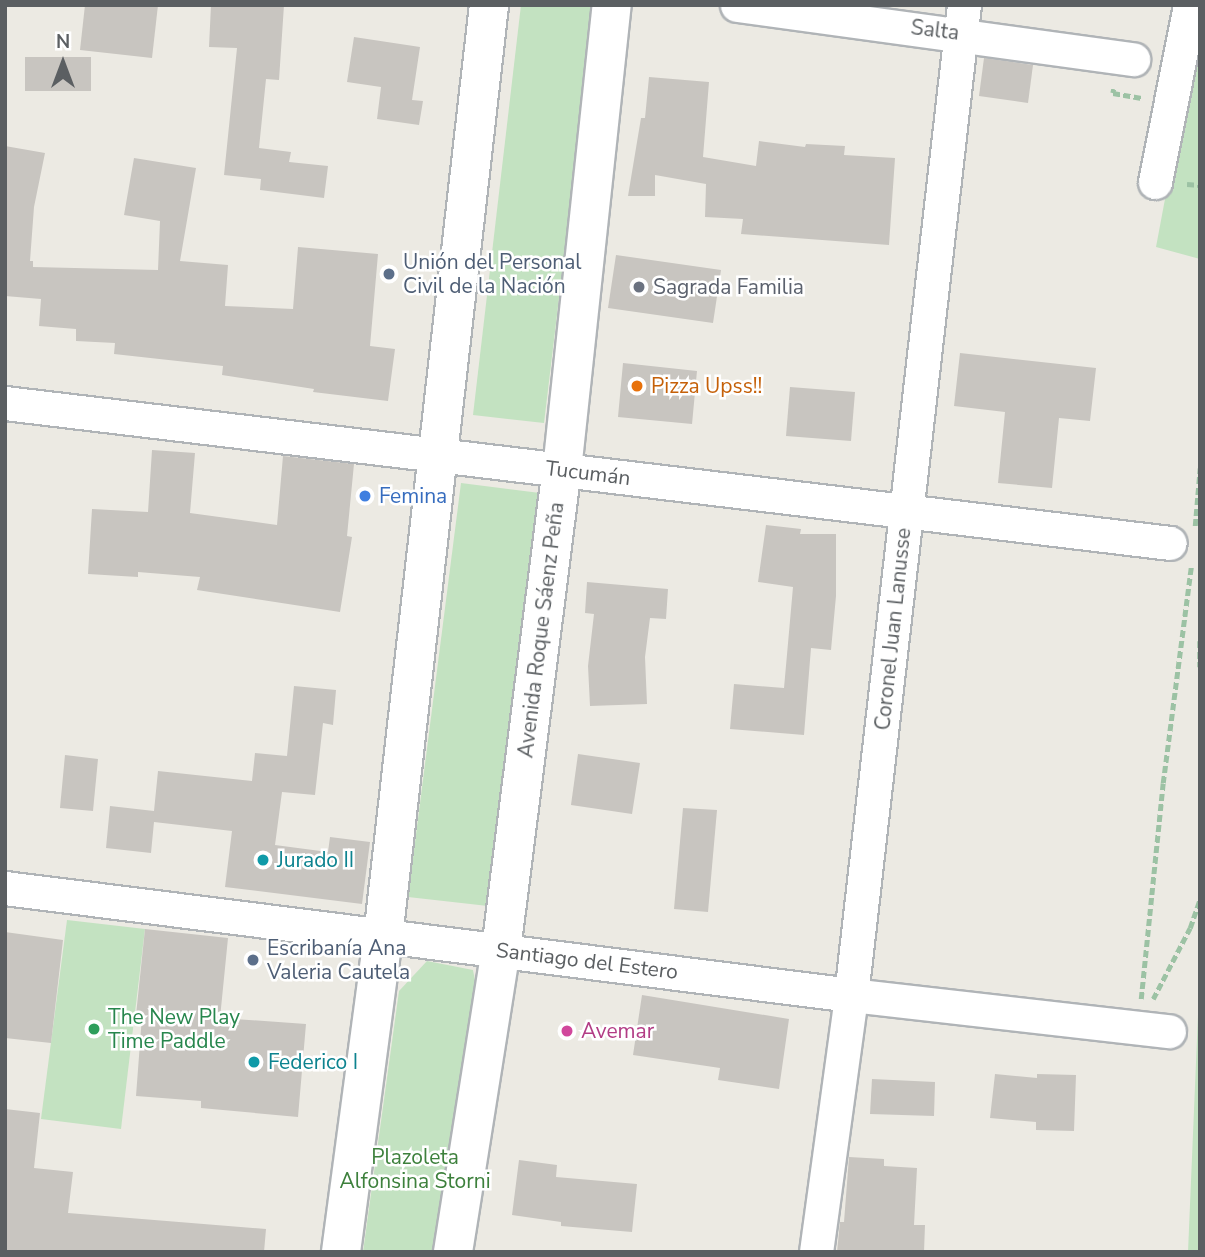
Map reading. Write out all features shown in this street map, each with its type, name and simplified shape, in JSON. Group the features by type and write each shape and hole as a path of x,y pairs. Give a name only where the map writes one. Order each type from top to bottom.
{"main road":[{"path":"341,1252 383,937 489,5"},
{"name":"Avenida Roque Sáenz Peña","path":"453,1252 500,950 562,470 612,5"}],"street":[{"name":"Salta","path":"737,5 962,19 1133,59"},
{"path":"1155,182 1190,5"},
{"name":"Coronel Juan Lanusse","path":"816,1252 851,995 962,19"},
{"name":"Tucumán","path":"5,403 1186,544"},
{"name":"Santiago del Estero","path":"5,888 851,995 1154,1029"}],"path":[{"path":"1154,1029 1163,783 1186,544 1200,468"},
{"path":"1200,641 1200,667"},
{"path":"1154,1029 1200,899"}],"green space":[{"path":"521,5 594,7 544,423 473,415"},
{"path":"1200,13 1200,259 1156,247"},
{"path":"461,483 540,493 488,906 408,897"},
{"name":"The New Play Time Paddle","path":"67,920 145,929 121,1129 41,1119"},
{"name":"Plazoleta Alfonsina Storni","path":"427,961 473,970 479,1001 445,1252 363,1252 399,991"},
{"path":"1200,968 1200,1252 1188,1252"}],"building":[{"path":"85,5 158,5 152,58 80,50"},
{"path":"211,5 284,5 279,80 266,79 259,148 291,152 289,162 328,166 324,198 260,190 261,179 224,175 237,48 209,47"},
{"path":"354,37 420,47 412,100 423,101 419,125 377,119 381,87 347,82"},
{"path":"25,57 91,57 91,91 25,91"},
{"path":"984,58 1033,65 1028,103 979,96"},
{"path":"649,77 709,82 703,157 756,166 759,141 805,147 806,144 845,146 844,155 895,158 889,245 741,234 743,219 705,217 706,184 655,175 655,196 628,196 641,118 645,118"},
{"path":"5,146 45,153 34,207 30,261 33,261 33,267 158,270 160,221 124,215 134,158 196,168 180,261 228,265 225,306 293,309 298,247 378,254 370,346 395,349 388,401 313,392 314,389 222,375 223,366 114,354 115,343 76,341 76,329 39,326 41,299 5,296"},
{"path":"616,255 721,270 713,323 608,308"},
{"path":"960,353 1096,368 1090,421 1059,418 1052,488 998,483 1005,412 954,406"},
{"path":"623,363 697,371 692,424 618,417"},
{"path":"790,387 855,392 851,441 786,436"},
{"path":"152,450 195,453 190,513 277,525 283,456 354,464 347,536 352,537 340,612 197,590 200,577 138,572 138,577 88,574 92,509 148,512"},
{"path":"766,525 801,529 800,534 836,534 836,596 831,650 811,648 804,735 730,729 734,684 784,688 793,587 758,582"},
{"path":"587,582 668,589 666,619 650,618 645,657 647,704 590,706 588,666 594,614 585,613"},
{"path":"294,686 336,690 333,725 323,723 315,795 282,792 275,845 328,852 330,837 370,842 362,904 225,887 232,831 154,822 151,853 106,848 110,806 154,811 158,771 252,781 255,753 287,756"},
{"path":"578,754 640,763 632,814 571,805"},
{"path":"65,755 98,759 93,811 60,808"},
{"path":"683,808 717,810 708,912 674,909"},
{"path":"145,929 228,938 220,1018 306,1024 298,1117 201,1108 201,1101 136,1096 142,1016 136,1015"},
{"path":"5,932 63,940 51,1043 5,1038"},
{"path":"642,995 789,1019 779,1089 718,1080 720,1068 633,1055"},
{"path":"995,1074 1037,1078 1037,1074 1076,1075 1074,1131 1036,1130 1036,1122 990,1118"},
{"path":"872,1079 935,1082 934,1116 870,1114"},
{"path":"5,1109 40,1113 34,1168 73,1172 68,1213 266,1229 264,1252 5,1252"},
{"path":"849,1157 884,1159 884,1166 917,1168 914,1225 925,1225 924,1252 837,1252 840,1222 844,1222"},
{"path":"519,1160 557,1165 556,1177 637,1184 632,1232 561,1226 561,1222 512,1215"}],"place":[{"name":"Unión del Personal Civil de la Nación","path":"389,274"},
{"name":"Sagrada Familia","path":"639,287"},
{"name":"Pizza Upss!!","path":"637,386"},
{"name":"Femina","path":"365,496"},
{"name":"Jurado II","path":"263,860"},
{"name":"Escribanía Ana Valeria Cautela","path":"253,960"},
{"name":"The New Play Time Paddle","path":"94,1029"},
{"name":"Avemar","path":"567,1031"},
{"name":"Federico I","path":"254,1062"}]}
